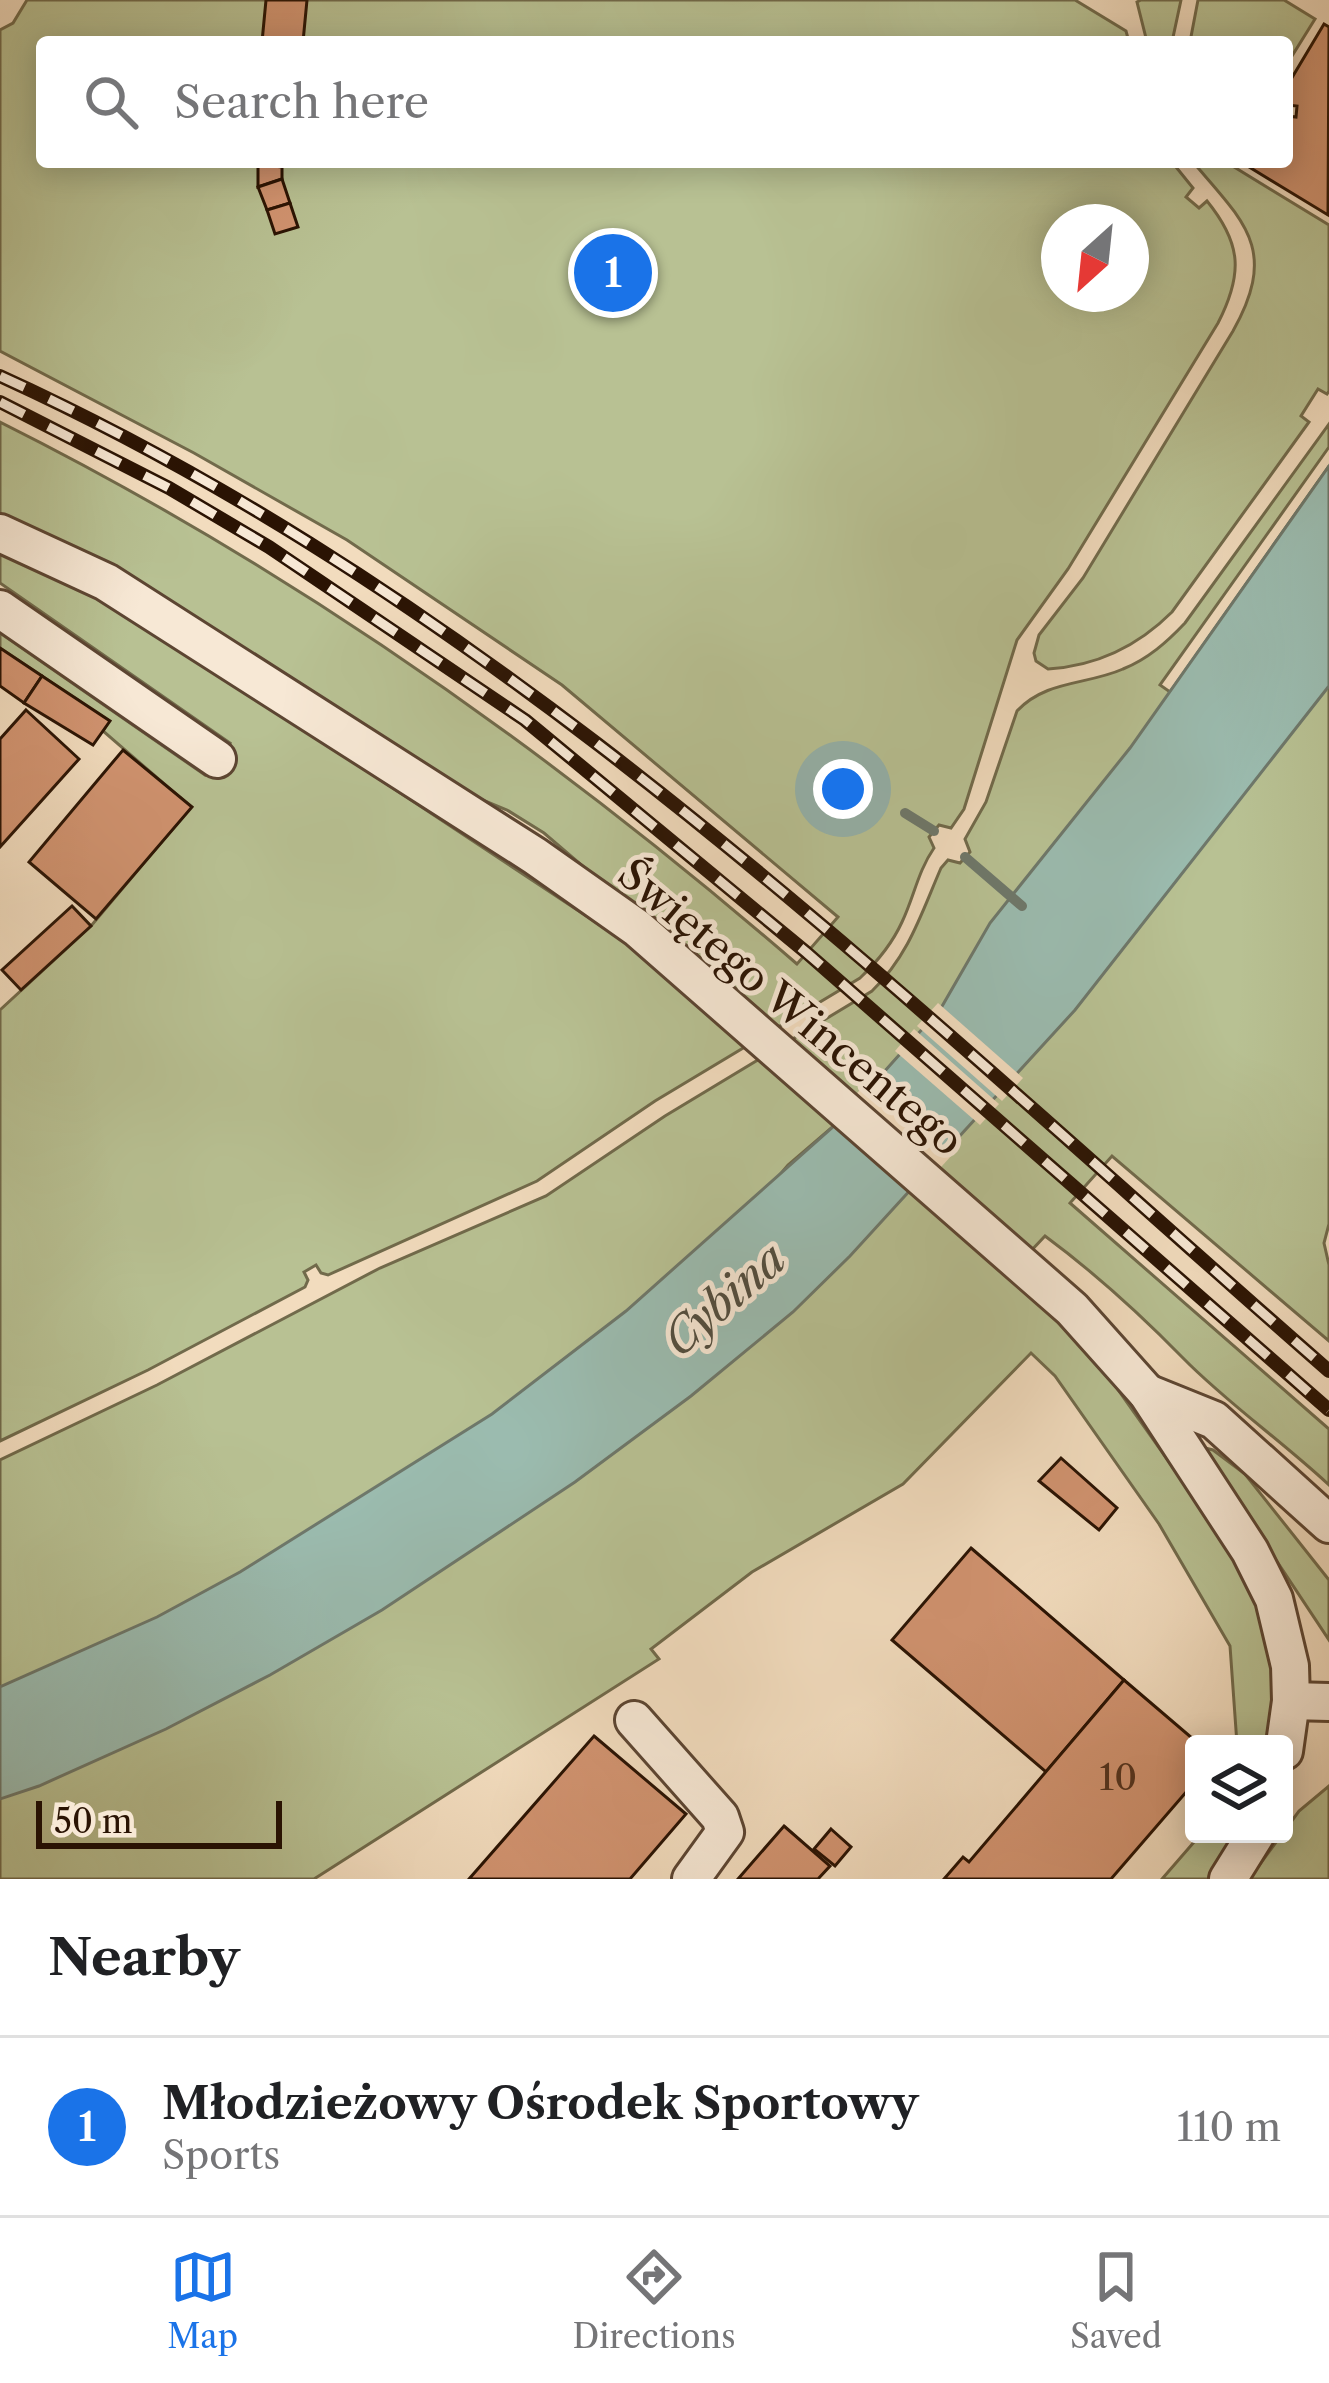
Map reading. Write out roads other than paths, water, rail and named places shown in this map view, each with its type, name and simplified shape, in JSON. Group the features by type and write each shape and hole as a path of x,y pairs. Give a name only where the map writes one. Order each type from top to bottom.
{"street":[{"name":"Świętego Wincentego","path":"0,533 106,582 535,856 638,928 1096,1333 1147,1393 1250,1551 1274,1599 1287,1645 1291,1701 1286,1735"},
{"path":"0,609 217,759"},
{"path":"1147,1393 1214,1420 1329,1524"},
{"path":"1291,1701 1329,1702"},
{"path":"634,1720 720,1817 724,1832 691,1879"},
{"path":"1228,1879 1250,1843"}],"water":[{"name":"Cybina","path":"1329,466 1329,686 1075,1010 850,1256 793,1312 691,1396 575,1482 382,1610 166,1729 0,1799 0,1687 157,1617 240,1572 492,1414 626,1311 843,1118 941,1008 990,923 1130,748"}],"waterway":[{"path":"905,813 934,831"},
{"path":"965,857 1022,906"}],"railway":[{"path":"0,376 186,470 364,578 535,697 700,824 860,958 1329,1371"},
{"path":"0,402 169,488 269,547 525,720 807,953 1329,1410"}],"place":[{"name":"Młodzieżowy Ośrodek Sportowy","path":"613,273"}]}
